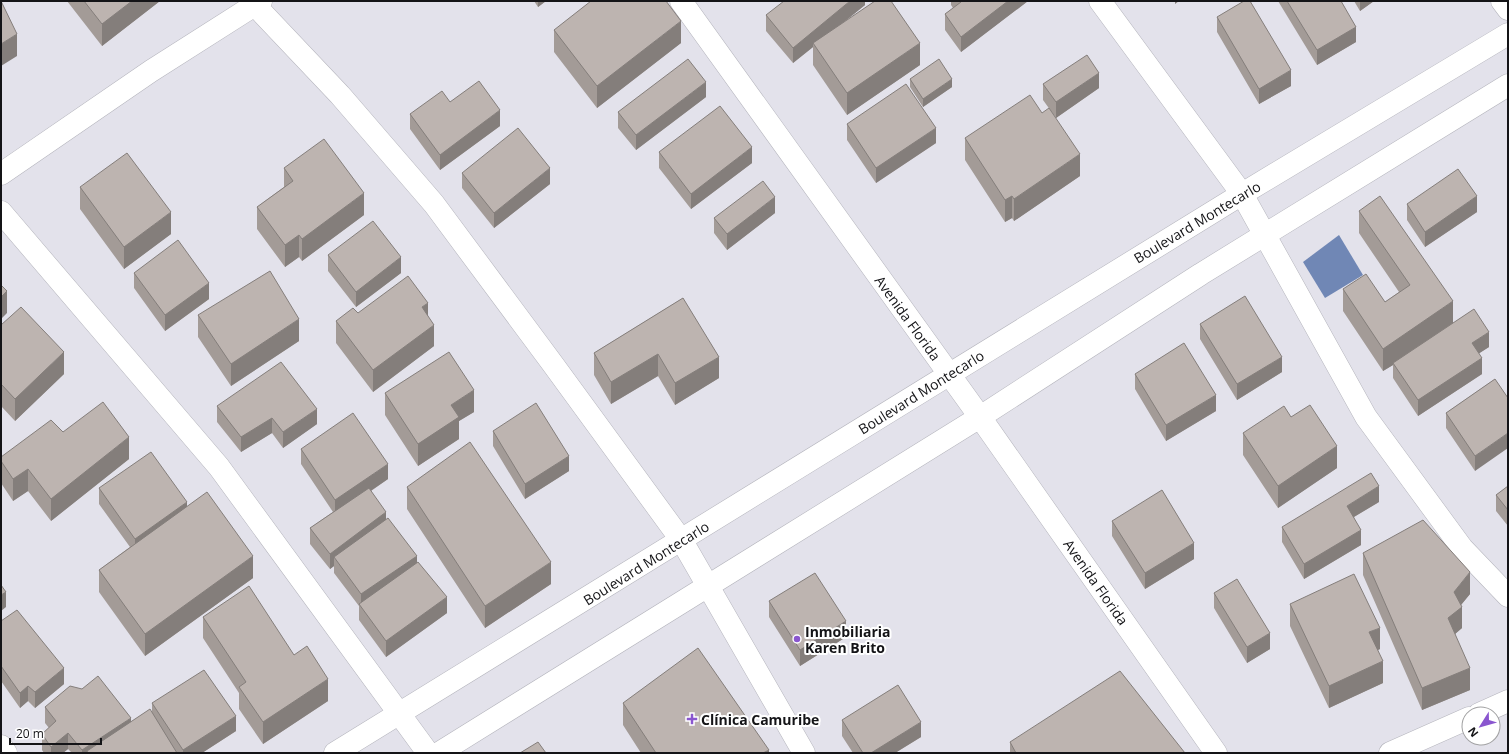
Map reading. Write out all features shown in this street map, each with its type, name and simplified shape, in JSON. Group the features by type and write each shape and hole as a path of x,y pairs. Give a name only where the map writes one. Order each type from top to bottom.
{"street":[{"name":"Avenida Florida","path":"681,1 980,417 1216,753"},
{"path":"1100,1 1242,194 1366,417 1462,548 1508,596"},
{"path":"1502,1 1508,9"},
{"path":"1,174 151,71 256,2 340,94 434,204 682,541 804,753"},
{"name":"Boulevard Montecarlo","path":"336,753 682,541 1242,194 1508,34"},
{"path":"438,753 980,417 1201,274 1508,85"},
{"path":"1,212 219,467 428,753"},
{"path":"1497,706 1508,701"},
{"path":"1390,753 1461,722"},
{"path":"1,746 6,753"}],"water":[{"path":"1339,235 1363,275 1325,298 1303,262"}],"building":[{"path":"1,1 17,34 1,44"},
{"path":"84,1 132,1 102,24"},
{"path":"591,1 666,1 681,21 597,86 554,30"},
{"path":"784,1 850,1 793,48 766,15"},
{"path":"875,1 891,1 920,43 847,93 813,43"},
{"path":"960,1 1008,1 961,37 945,14 961,2"},
{"path":"1244,1 1250,1 1291,70 1259,89 1217,17"},
{"path":"1287,1 1341,1 1356,27 1317,50"},
{"path":"1087,55 1099,73 1056,102 1043,84"},
{"path":"688,59 706,82 636,135 618,112"},
{"path":"939,59 952,79 923,99 910,79"},
{"path":"479,81 500,110 440,155 410,114 442,91 450,102"},
{"path":"906,84 936,128 876,168 847,124"},
{"path":"1030,95 1042,113 1049,108 1080,154 1014,199 1012,196 1005,200 965,138"},
{"path":"720,106 752,147 691,194 659,152"},
{"path":"518,128 550,168 494,213 462,173"},
{"path":"324,139 364,193 302,239 299,235 285,245 257,207 293,181 284,168"},
{"path":"127,153 171,212 124,247 80,187"},
{"path":"1458,169 1477,196 1425,232 1407,204"},
{"path":"763,181 775,197 727,234 714,218"},
{"path":"1380,196 1453,301 1383,349 1343,289 1366,274 1385,302 1410,285 1359,211"},
{"path":"373,221 401,257 356,292 328,255"},
{"path":"178,240 209,283 165,315 134,273"},
{"path":"270,271 299,319 231,364 198,315"},
{"path":"408,276 428,303 422,307 434,325 373,370 336,321 353,308 358,313"},
{"path":"1,285 7,291 1,297"},
{"path":"1245,296 1282,357 1237,384 1200,324"},
{"path":"683,298 719,357 675,383 658,354 611,382 594,353"},
{"path":"21,307 64,352 15,399 1,384 1,325"},
{"path":"1474,309 1489,332 1472,343 1482,358 1418,400 1393,363"},
{"path":"1184,343 1216,395 1166,425 1135,374"},
{"path":"449,352 474,390 451,405 459,417 418,444 385,393"},
{"path":"281,362 317,409 283,432 272,418 241,437 217,406"},
{"path":"1495,379 1508,398 1508,433 1475,456 1446,413"},
{"path":"103,402 129,437 51,499 28,469 13,479 1,461 1,457 51,420 63,432"},
{"path":"536,403 569,456 525,484 493,431"},
{"path":"1310,405 1337,446 1278,486 1243,433 1284,406 1291,417"},
{"path":"353,413 388,464 335,500 301,449"},
{"path":"470,442 551,562 485,606 407,487"},
{"path":"151,452 187,502 135,539 99,488"},
{"path":"1371,473 1379,486 1347,506 1361,530 1304,564 1282,527"},
{"path":"1508,486 1508,510 1496,495"},
{"path":"369,488 386,512 330,554 310,528"},
{"path":"1162,490 1194,543 1145,573 1112,521"},
{"path":"207,492 253,556 145,634 99,570"},
{"path":"388,518 417,556 361,594 334,557"},
{"path":"1423,520 1470,572 1454,592 1462,607 1448,618 1470,668 1422,688 1363,553"},
{"path":"418,562 447,597 386,641 359,604"},
{"path":"815,573 846,621 800,650 769,601"},
{"path":"1354,574 1380,628 1369,632 1383,661 1329,686 1290,604"},
{"path":"1237,579 1270,633 1247,647 1214,593"},
{"path":"1,585 6,592 1,595"},
{"path":"249,586 294,655 307,646 328,679 263,722 239,687 246,682 203,617"},
{"path":"17,610 64,668 35,692 28,686 20,693 1,666 1,621"},
{"path":"698,648 769,750 763,753 656,753 623,703"},
{"path":"204,670 236,716 183,750 152,703"},
{"path":"1120,671 1185,753 1016,753 1010,742"},
{"path":"98,676 131,718 82,750 68,733 51,747 42,734 56,721 45,707 70,686 82,689"},
{"path":"898,685 921,722 871,753 863,753 842,720"},
{"path":"150,709 177,753 88,753 87,751"},
{"path":"538,742 546,753 520,753"}],"place":[{"name":"Inmobiliaria Karen Brito","path":"797,639"},
{"name":"Clínica Camuribe","path":"692,719"}]}
